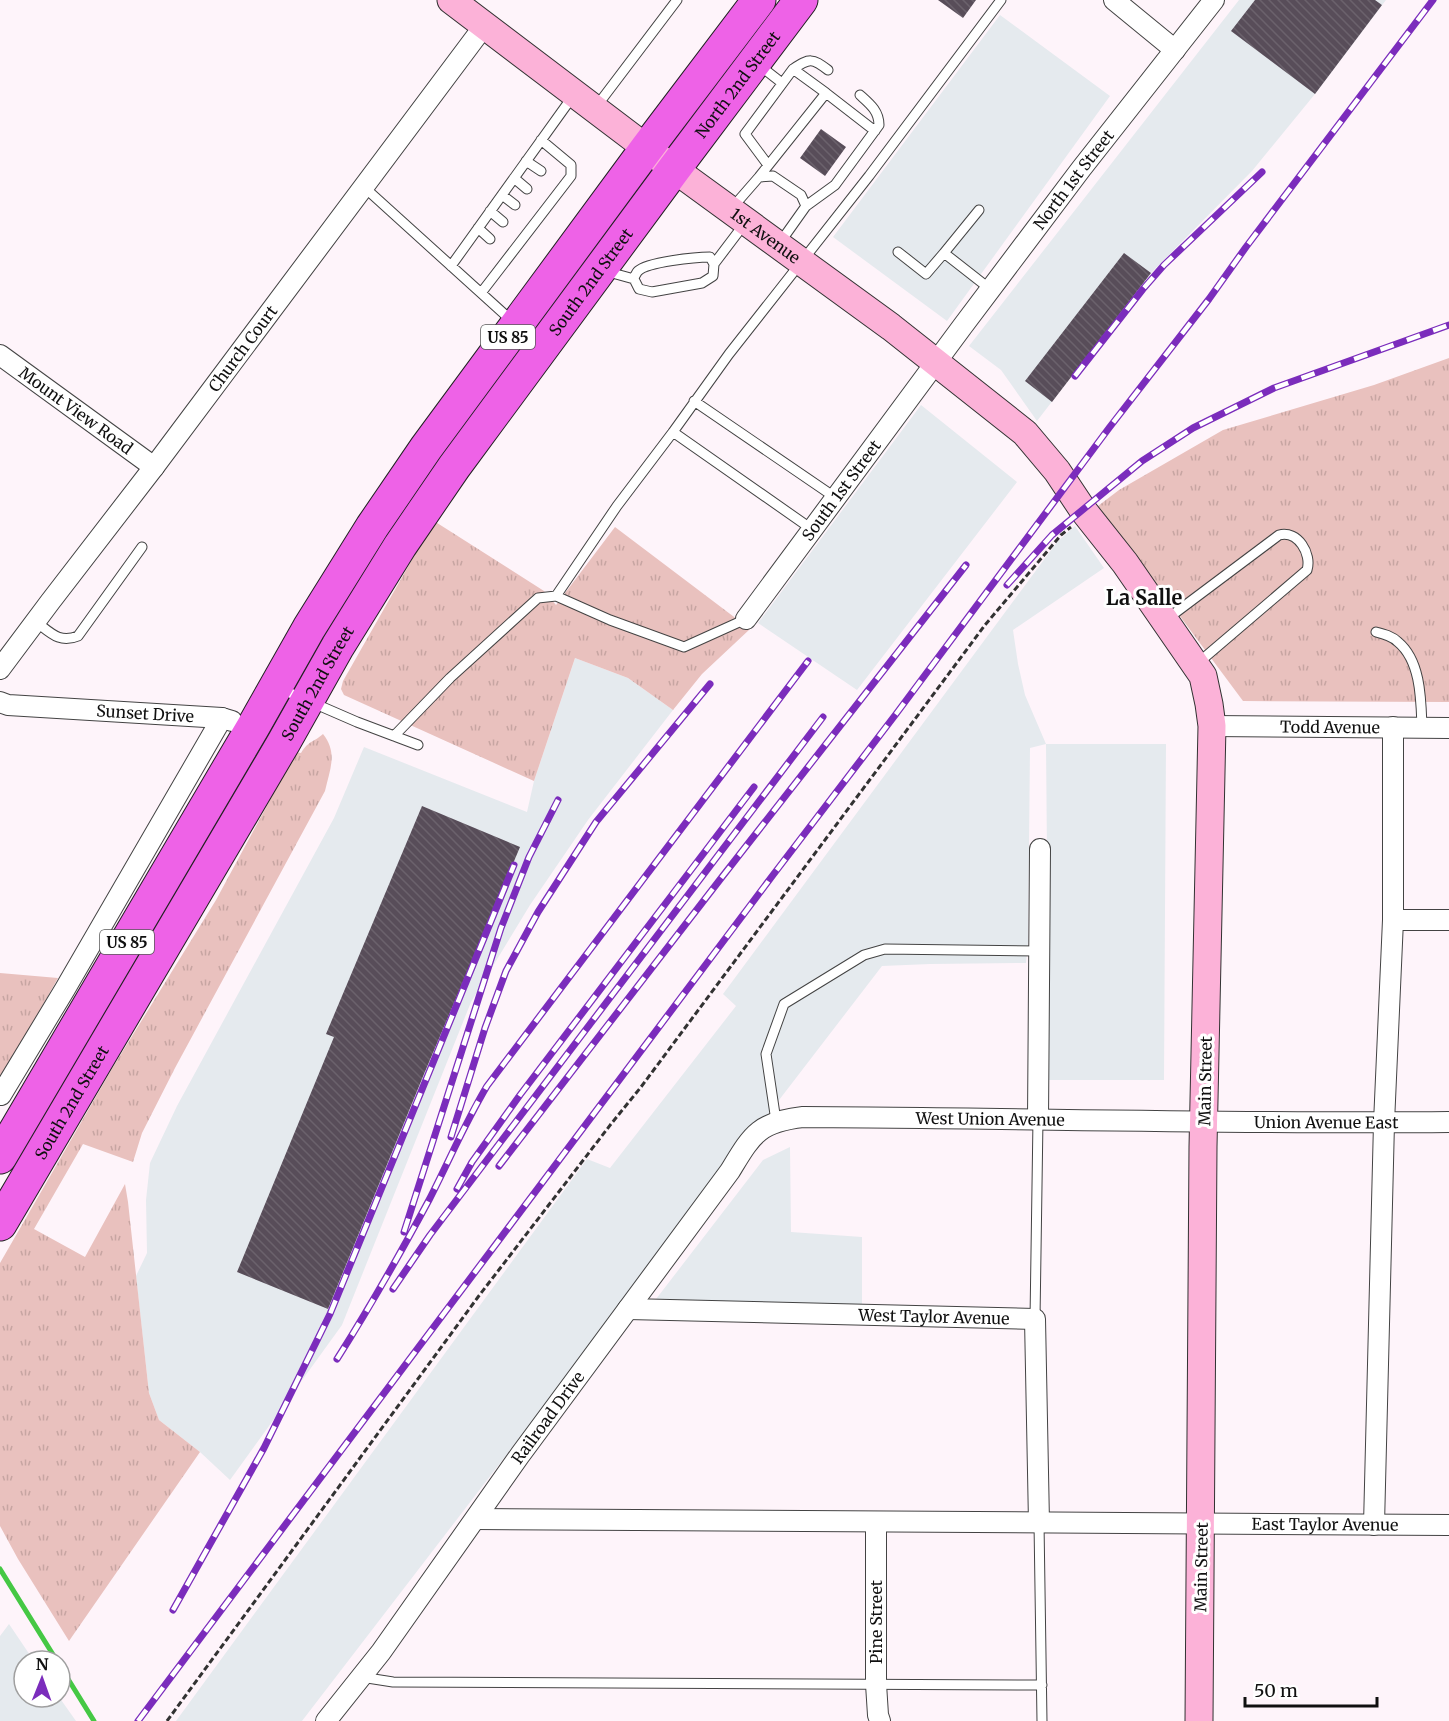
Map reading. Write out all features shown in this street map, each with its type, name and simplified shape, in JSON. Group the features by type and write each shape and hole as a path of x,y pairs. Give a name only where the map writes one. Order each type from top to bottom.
{"highway":[{"name":"North 2nd Street","path":"647,148 759,0"},
{"name":"North 2nd Street","path":"674,169 801,0"},
{"name":"South 2nd Street","path":"0,1157 309,628 372,527 426,448 647,148"},
{"name":"South 2nd Street","path":"0,1224 284,742 338,645 394,556 449,475 674,169"}],"street":[{"name":"1st Avenue","path":"451,0 674,169 936,362 1025,433 1057,471 1066,486"},
{"path":"1114,0 1175,50"},
{"name":"North 1st Street","path":"936,362 1081,169 1214,0"},
{"name":"Church Court","path":"0,669 484,26"},
{"name":"Mount View Road","path":"0,355 153,467"},
{"name":"South 1st Street","path":"746,619 936,362"},
{"name":"Main Street","path":"1066,486 1125,563 1203,676 1212,726 1204,1121 1199,1721"},
{"name":"Sunset Drive","path":"0,702 8,705 222,718 253,727 284,742"},
{"path":"1,1095 222,718"},
{"name":"Todd Avenue","path":"1212,726 1449,728"},
{"path":"1374,1525 1384,1123 1393,920 1393,727"},
{"path":"1038,1119 1040,849"},
{"path":"1393,920 1449,920"},
{"name":"West Union Avenue","path":"776,1121 803,1117 1204,1121"},
{"name":"Railroad Drive","path":"326,1721 381,1652 520,1455 730,1171 747,1143 766,1126 776,1121"},
{"name":"Union Avenue East","path":"1204,1121 1449,1122"},
{"name":"West Taylor Avenue","path":"628,1309 1035,1319"},
{"path":"1035,1319 1039,1523"},
{"path":"476,1519 1201,1524"},
{"name":"Pine Street","path":"876,1522 876,1684 880,1721"},
{"name":"East Taylor Avenue","path":"1201,1524 1449,1526"}],"lane":[{"path":"451,266 541,140 584,101 677,0"},
{"path":"556,596 617,506 673,432 694,400 1001,0"},
{"path":"768,165 745,134 793,69 808,60 814,60 828,70"},
{"path":"755,61 782,83"},
{"path":"793,69 875,131"},
{"path":"600,270 633,279 639,289 652,292 702,283 713,276 714,264 759,177 826,93"},
{"path":"779,245 806,206 835,184 879,125 879,118 873,108 860,95"},
{"path":"481,294 506,252 532,217 549,205 571,176 571,165 541,140"},
{"path":"526,161 541,171"},
{"path":"759,177 773,176 801,195 806,206"},
{"path":"514,178 527,189"},
{"path":"554,181 562,187"},
{"path":"364,187 516,325"},
{"path":"502,195 514,205"},
{"path":"540,198 549,205"},
{"path":"898,252 927,274 978,210"},
{"path":"490,212 503,222"},
{"path":"478,228 490,239"},
{"path":"944,253 990,289"},
{"path":"633,279 638,271 656,264 710,257 714,264"},
{"path":"694,400 836,498"},
{"path":"673,432 813,530"},
{"path":"1165,621 1279,535 1293,537 1305,548 1309,564 1307,570 1196,666"},
{"path":"35,621 62,639 78,636 142,547"},
{"path":"394,736 450,678 538,598 556,596 610,620 684,647 746,619"},
{"path":"1376,632 1390,636 1407,651 1415,668 1421,701 1422,728"},
{"path":"276,687 418,745"},
{"path":"776,1121 765,1054 783,1004 864,955 885,949 1040,951"},
{"path":"1035,1319 1038,1119"},
{"path":"1039,1523 1042,1721"},
{"path":"361,1677 393,1682 1042,1684"}],"path":[{"path":"167,1721 478,1297 641,1087 986,625 1061,535 1087,514"}],"shaded area":[{"path":"1239,0 1386,0 1315,94 1252,171 1151,273 1037,421 1001,370 969,346"},
{"path":"1000,15 1110,96 947,321 833,237"},
{"path":"921,405 1017,482 857,690 758,623"},
{"path":"1075,526 1104,568 1013,630 1025,695 1046,744 1030,748 1026,963 882,966 302,1721 176,1721 587,1159 610,1168 736,1006 723,994 1057,542"},
{"path":"575,658 628,678 673,710 588,820 530,905 471,1002 342,1325 230,1480 200,1452 159,1420 149,1393 136,1276 147,1253 146,1200 150,1163 177,1106 334,818 364,747 527,812 534,781"},
{"path":"1046,744 1166,744 1164,1080 1049,1080"},
{"path":"790,1147 791,1232 862,1237 862,1308 653,1303 763,1160"},
{"path":"9,1624 26,1649 12,1649 12,1709 68,1709 76,1721 0,1721 0,1636"}],"green space":[{"path":"1449,358 1449,702 1243,701 1098,506 1119,490 1223,430 1374,385"},
{"path":"434,521 544,591 556,605 615,527 750,629 702,674 673,710 628,678 575,658 534,781 344,695 341,689 343,681"},
{"path":"323,734 328,741 332,755 325,791 175,1068 142,1133 133,1162 83,1144 34,1229 85,1257 125,1184 149,1393 159,1420 200,1452 69,1641 0,1526 0,1263 113,1067 216,900 296,752 301,753"},
{"path":"0,973 58,978 2,1078 0,1078"}],"building":[{"path":"938,0 976,0 963,18"},
{"path":"1255,0 1375,0 1382,5 1315,94 1231,31"},
{"path":"821,129 846,147 825,176 800,158"},
{"path":"1124,253 1151,273 1052,402 1025,381"},
{"path":"422,806 520,847 328,1309 237,1272 334,1037 326,1034"}],"waterway":[{"path":"0,1569 50,1649"},
{"path":"72,1685 94,1721"}],"railway":[{"path":"138,1721 1433,0"},
{"path":"1075,376 1164,265 1262,172"},
{"path":"1007,585 1052,535 1142,461 1193,428 1274,388 1449,325"},
{"path":"499,1166 966,565"},
{"path":"337,1359 429,1200 487,1086 808,661"},
{"path":"451,1137 485,1028 506,971 538,912 596,822 710,684"},
{"path":"393,1289 430,1235 823,717"},
{"path":"457,1189 472,1162 520,1095 754,787"},
{"path":"404,1232 501,928 529,857 558,800"},
{"path":"173,1610 264,1448 330,1314 514,865"}],"district":[{"name":"La Salle","path":"1144,597"}]}
